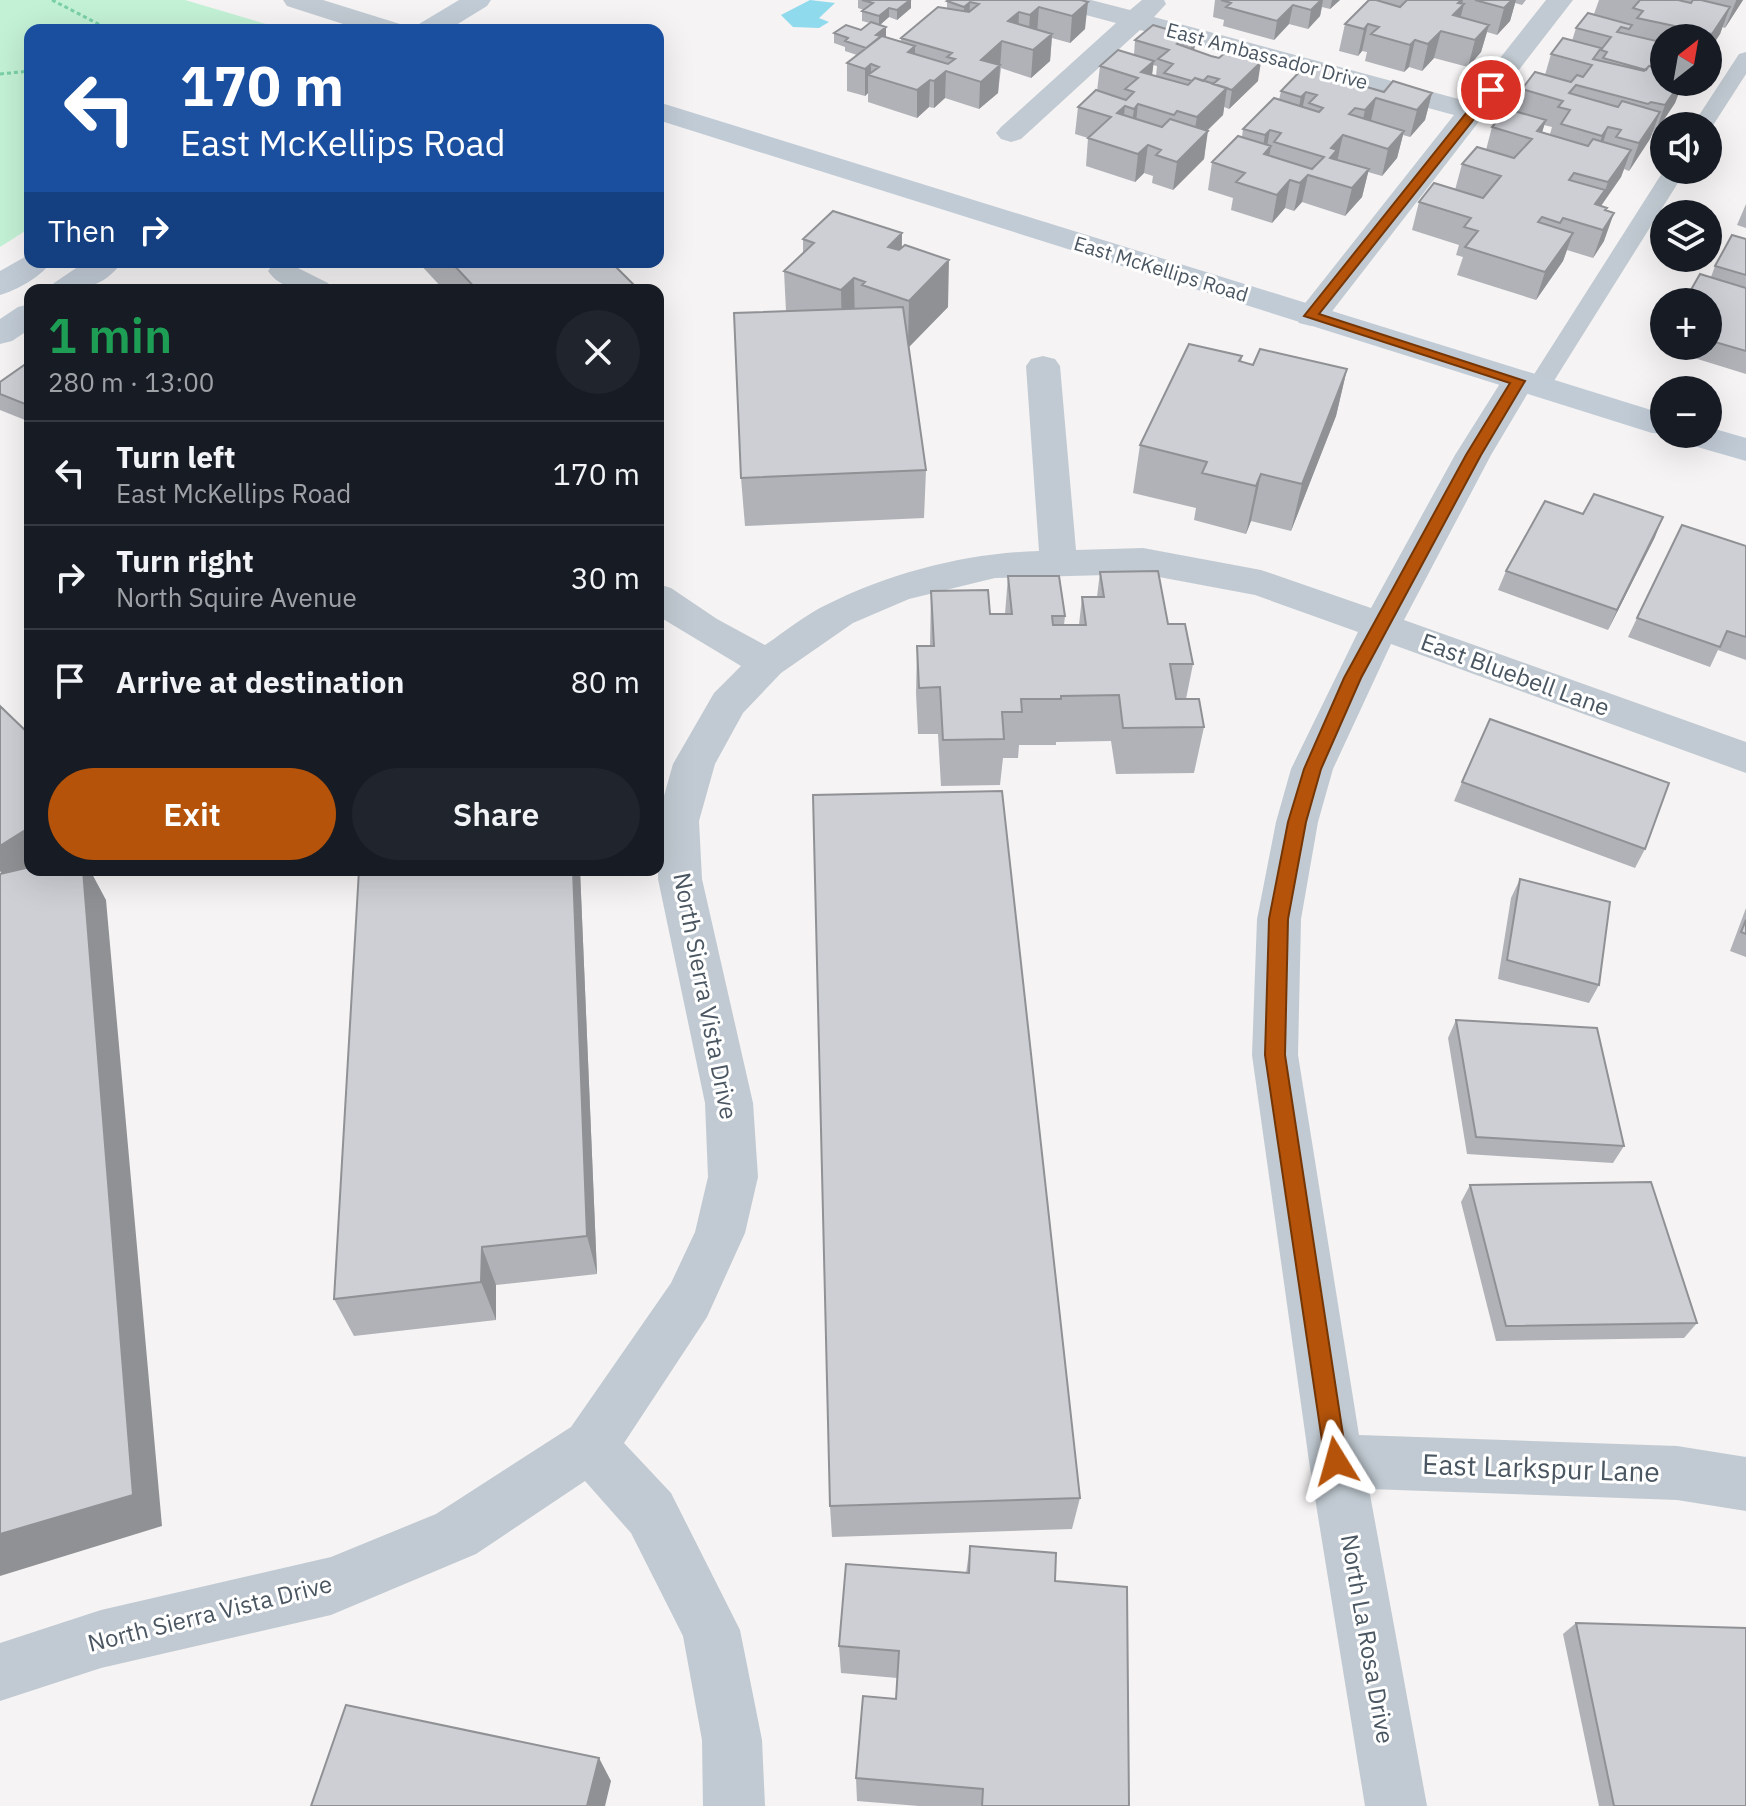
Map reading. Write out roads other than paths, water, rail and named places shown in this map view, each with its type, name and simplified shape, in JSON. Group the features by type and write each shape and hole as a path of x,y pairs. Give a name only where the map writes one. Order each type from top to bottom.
{"street":[{"path":"296,0 371,24"},
{"path":"439,24 478,0"},
{"name":"East Ambassador Drive","path":"1061,0 1474,112"},
{"path":"1011,133 1157,0"},
{"path":"1311,316 1560,0"},
{"name":"East McKellips Road","path":"664,113 1650,421"},
{"path":"0,285 26,268"},
{"path":"74,284 97,268"},
{"path":"284,271 307,284"},
{"path":"0,334 24,318"},
{"path":"1043,366 1058,562"},
{"name":"North La Rosa Drive","path":"1396,1806 1336,1461 1275,1055 1279,919 1297,822 1312,769 1353,678 1473,455 1528,384"},
{"path":"1722,443 1746,450"},
{"name":"East Bluebell Lane","path":"767,663 839,614 898,589 995,565 1143,561 1261,583 1746,758"},
{"path":"664,601 703,628 767,663"},
{"name":"North Sierra Vista Drive","path":"0,1672 101,1639 331,1586 456,1534 590,1446 689,1300 720,1233 733,1177 729,1103 680,879 678,821 694,764 714,727 728,703 767,663"},
{"path":"590,1446 651,1513 711,1630 732,1740 734,1806"},
{"name":"East Larkspur Lane","path":"1336,1461 1677,1473 1746,1484"}],"lane":[{"path":"1712,112 1746,58"},
{"path":"1528,384 1665,184"}],"water":[{"path":"810,0 835,3 819,18 829,22 819,28 793,27 781,15"}]}
